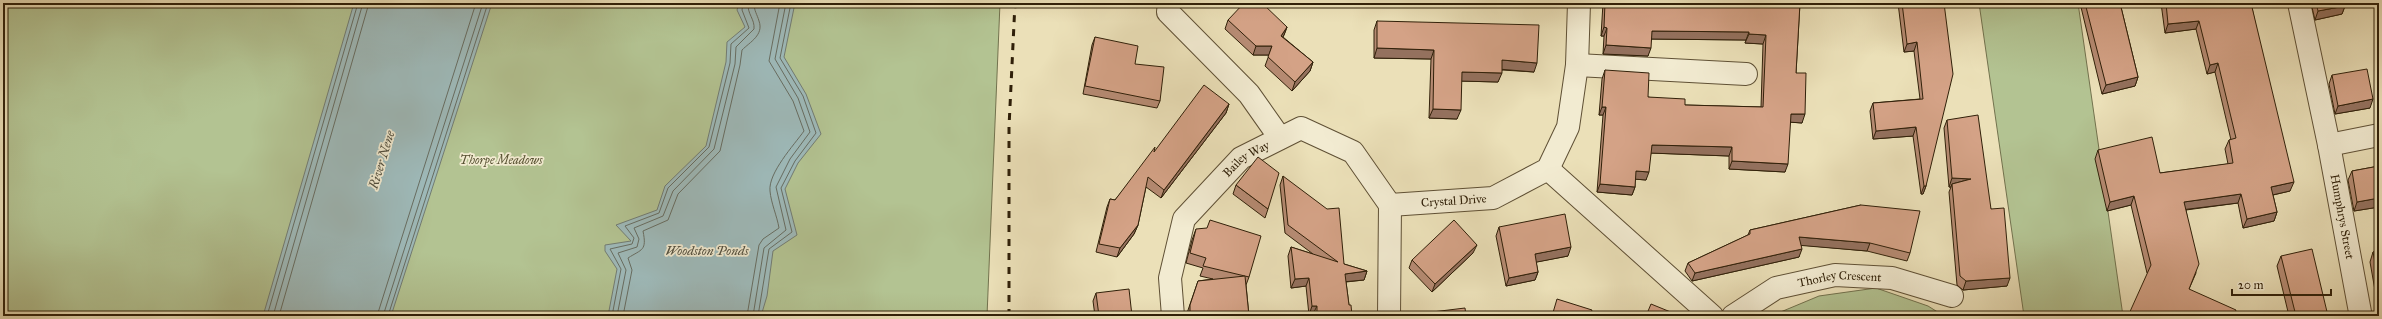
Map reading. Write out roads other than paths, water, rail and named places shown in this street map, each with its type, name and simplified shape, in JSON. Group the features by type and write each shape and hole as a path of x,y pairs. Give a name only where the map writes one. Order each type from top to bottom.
{"street":[{"path":"1169,3 1168,12 1249,94 1280,138"},
{"path":"1579,3 1577,65 1568,126 1548,169 1712,316"},
{"name":"Humphrys Street","path":"2299,3 2329,145 2360,312"},
{"path":"1577,65 1746,74"},
{"name":"Bailey Way","path":"1173,316 1170,278 1184,219 1241,158 1280,138 1301,128 1353,152 1390,205"},
{"path":"2329,145 2379,135"},
{"name":"Crystal Drive","path":"1390,205 1493,198 1548,169"},
{"path":"1389,316 1390,205"},
{"name":"Thorley Crescent","path":"1733,316 1776,288 1835,275 1892,278 1952,296"}],"water":[{"name":"River Nene","path":"354,3 492,3 391,316 263,316"},
{"name":"Woodston Ponds","path":"739,3 795,3 784,57 806,94 821,134 798,163 785,189 797,235 773,251 767,296 761,316 608,316 617,269 605,251 605,245 631,241 616,225 657,210 665,186 706,146 726,62 727,42 745,27 737,10"}],"railway":[{"path":"1009,316 1009,127 1015,3"}],"park label":[{"name":"Thorpe Meadows","path":"501,160"}]}
